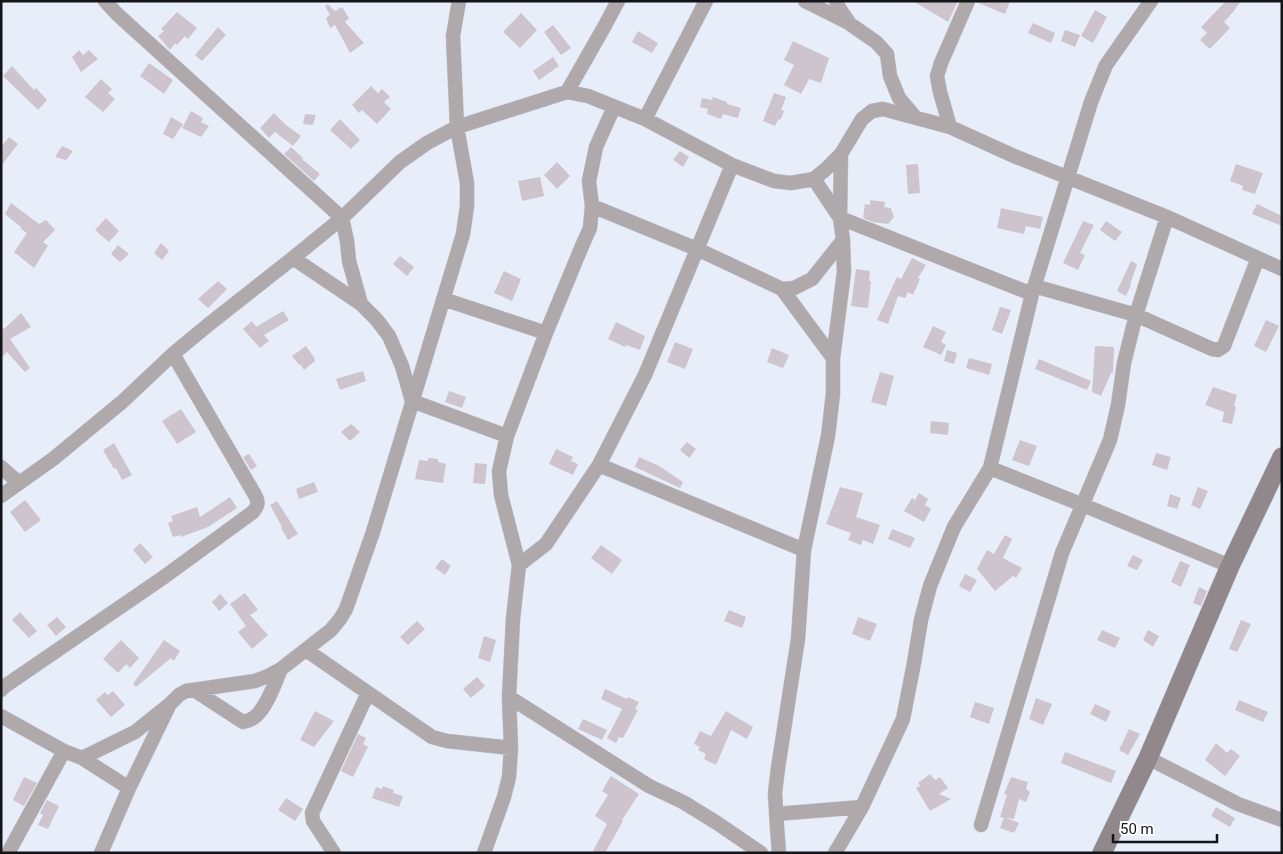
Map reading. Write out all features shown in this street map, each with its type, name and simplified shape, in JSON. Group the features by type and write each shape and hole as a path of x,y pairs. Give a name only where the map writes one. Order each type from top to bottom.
{"street":[{"path":"105,1 342,218 349,261 361,304"},
{"path":"82,758 135,732 186,691 255,681 281,669 331,630 346,609 372,532 463,234 467,206 467,183 457,127 453,36 459,1"},
{"path":"567,92 618,1"},
{"path":"645,120 706,1"},
{"path":"805,1 850,24 876,42 887,54 890,76 899,98 916,118"},
{"path":"836,1 850,24"},
{"path":"950,127 937,76 968,1"},
{"path":"835,853 862,807 903,719 921,620 930,586 954,527 990,468 1033,290 1091,102 1106,65 1151,1"},
{"path":"1,496 53,459 122,402 173,354 342,218 400,162 427,143 457,127 567,92 588,96 645,120 732,165 774,180 791,183 814,179 826,169 841,154 862,119 872,111 883,110 916,118 950,127 1014,156 1167,217 1282,269"},
{"path":"484,853 509,777 511,748 509,697 513,619 519,566 501,495 499,471 507,436 546,333 590,228 592,206 589,181 596,146 614,107"},
{"path":"779,853 775,794 798,639 804,550 828,436 833,394 832,358 844,272 840,218 841,154"},
{"path":"519,566 546,544 600,465 644,376 732,165"},
{"path":"814,179 840,218 1033,290 1136,315 1212,349 1218,350 1224,346 1258,258"},
{"path":"592,206 697,249 782,289 832,358"},
{"path":"981,825 1062,553 1110,440 1118,405 1124,363 1136,315 1167,217"},
{"path":"782,289 794,288 812,280 843,240"},
{"path":"293,258 361,304 377,320 389,336 402,366 412,401"},
{"path":"443,299 546,333"},
{"path":"1,690 164,577 253,512 257,507 258,500 173,354"},
{"path":"412,401 507,436"},
{"path":"1102,853 1148,758 1230,566 1282,458"},
{"path":"600,465 804,550"},
{"path":"1,467 19,482"},
{"path":"990,468 1230,566"},
{"path":"306,650 432,737 447,741 511,748"},
{"path":"194,690 243,722 257,715 281,669"},
{"path":"334,853 313,821 312,812 368,693"},
{"path":"509,697 649,786 704,814 761,853"},
{"path":"101,853 129,788 170,704"},
{"path":"1,716 64,751 82,758 129,788"},
{"path":"8,853 64,751"},
{"path":"1148,758 1238,804 1282,820"},
{"path":"776,814 862,807"}],"building":[{"path":"913,1 958,1 948,22"},
{"path":"977,1 1010,1 1005,14"},
{"path":"1226,1 1241,1 1224,22 1230,28 1210,49 1200,40 1207,33 1201,27"},
{"path":"328,4 335,11 342,7 349,18 345,22 364,43 350,53 335,25 330,28 326,18 330,15 325,6"},
{"path":"1095,10 1107,17 1093,43 1081,36"},
{"path":"177,12 197,28 188,39 185,36 177,45 175,43 170,50 158,36 164,31 161,29"},
{"path":"521,13 537,30 520,48 503,32"},
{"path":"1033,23 1055,33 1051,43 1028,33"},
{"path":"553,25 571,48 561,55 544,32"},
{"path":"218,27 226,35 202,61 195,55"},
{"path":"1065,30 1080,35 1075,47 1061,41"},
{"path":"638,31 658,43 652,53 632,42"},
{"path":"793,41 829,58 821,83 809,79 801,94 784,85 794,65 784,60"},
{"path":"79,50 83,55 89,50 98,59 81,72 72,57"},
{"path":"553,57 559,66 539,80 533,71"},
{"path":"149,63 173,80 164,94 140,76"},
{"path":"12,66 34,90 36,88 47,100 38,110 3,76"},
{"path":"101,79 112,89 108,93 115,99 103,112 85,97"},
{"path":"371,86 378,93 382,89 390,97 384,102 391,109 377,124 362,110 359,113 352,105"},
{"path":"774,93 786,97 781,110 784,111 781,119 778,120 775,126 763,121"},
{"path":"713,97 741,108 738,118 723,114 721,119 707,114 708,109 700,107 702,98 712,100"},
{"path":"191,111 203,118 201,122 209,126 201,137 182,128"},
{"path":"274,113 301,136 293,146 275,132 269,138 260,128"},
{"path":"305,114 316,115 313,125 303,124"},
{"path":"171,117 183,124 173,139 163,134"},
{"path":"340,119 360,140 351,149 330,130"},
{"path":"9,137 18,144 1,166 1,147"},
{"path":"62,146 73,151 66,160 55,157"},
{"path":"291,147 320,174 314,181 284,154"},
{"path":"680,151 689,157 683,167 673,160"},
{"path":"557,162 570,176 557,189 544,175"},
{"path":"918,164 920,193 908,194 906,165"},
{"path":"1236,164 1263,173 1255,194 1242,190 1243,186 1230,181"},
{"path":"540,177 544,196 522,201 518,181"},
{"path":"870,200 885,202 884,207 891,208 894,217 888,224 873,222 863,218 865,204 870,205"},
{"path":"11,203 39,224 46,220 55,230 43,242 48,246 34,268 14,252 27,233 5,214"},
{"path":"1257,204 1282,216 1282,226 1252,214"},
{"path":"1001,208 1043,217 1040,229 1026,226 1024,234 997,228"},
{"path":"106,218 119,231 109,242 95,230"},
{"path":"1083,221 1094,225 1080,253 1085,255 1078,270 1063,263"},
{"path":"1106,221 1122,232 1115,241 1100,230"},
{"path":"161,243 169,251 162,260 154,253"},
{"path":"118,245 129,254 120,262 111,254"},
{"path":"400,256 414,267 407,276 393,264"},
{"path":"912,258 926,265 918,278 920,279 913,295 908,292 905,298 898,296 888,324 877,320 897,277 901,279"},
{"path":"1131,261 1137,264 1126,296 1117,291"},
{"path":"856,269 870,271 869,281 871,281 868,308 851,306"},
{"path":"504,271 521,279 512,301 494,293"},
{"path":"218,281 227,289 208,308 198,299"},
{"path":"1000,307 1011,310 1002,334 992,330"},
{"path":"283,311 289,320 264,335 269,341 260,348 243,329 252,321 256,327"},
{"path":"21,313 31,327 10,339 30,368 25,372 7,352 1,358 1,326 4,329"},
{"path":"1266,320 1279,326 1266,352 1254,346"},
{"path":"616,322 645,336 640,350 626,345 625,347 608,339"},
{"path":"933,326 946,332 941,342 946,345 941,355 923,347"},
{"path":"675,342 693,349 685,369 667,362"},
{"path":"306,346 315,361 304,370 292,356"},
{"path":"1095,346 1114,347 1113,373 1111,373 1101,396 1092,392"},
{"path":"772,348 789,355 783,368 767,362"},
{"path":"947,350 957,353 954,364 944,361"},
{"path":"969,358 992,364 989,375 966,368"},
{"path":"1039,359 1091,381 1087,390 1035,369"},
{"path":"363,371 366,381 340,390 336,379"},
{"path":"880,372 894,376 886,406 871,402"},
{"path":"1213,387 1237,395 1232,424 1222,422 1224,412 1205,405"},
{"path":"449,391 466,397 462,408 445,402"},
{"path":"181,409 196,432 177,444 162,421"},
{"path":"931,421 949,423 948,435 930,433"},
{"path":"351,424 360,432 350,441 341,432"},
{"path":"1020,440 1037,446 1029,466 1012,460"},
{"path":"687,442 696,449 689,458 680,450"},
{"path":"114,443 132,475 122,480 103,450"},
{"path":"556,449 573,457 571,461 578,464 573,475 549,464"},
{"path":"1156,453 1171,457 1167,470 1152,465"},
{"path":"249,454 257,466 251,470 243,457"},
{"path":"639,457 659,466 683,482 680,488 635,467"},
{"path":"428,458 438,459 438,462 446,464 443,483 415,479 419,460 428,461"},
{"path":"475,463 487,464 485,484 473,483"},
{"path":"314,482 318,492 299,499 296,489"},
{"path":"840,487 863,493 856,517 880,525 873,544 863,540 861,545 848,540 851,533 826,524"},
{"path":"1198,487 1208,491 1200,509 1191,505"},
{"path":"919,493 928,499 925,505 931,509 924,522 904,511 912,498 915,500"},
{"path":"1170,494 1181,498 1177,509 1167,506"},
{"path":"230,497 237,508 208,527 181,537 180,535 173,537 168,523 173,521 171,516 197,507 200,517"},
{"path":"25,500 41,520 25,532 10,512"},
{"path":"277,501 298,534 288,540 270,505"},
{"path":"892,529 915,538 910,548 888,539"},
{"path":"1005,535 1012,539 1003,558 1022,568 1016,578 1013,576 995,591 977,569 987,550 994,554"},
{"path":"140,543 153,557 145,564 133,550"},
{"path":"601,545 622,560 612,574 591,558"},
{"path":"1133,555 1143,560 1137,570 1127,566"},
{"path":"442,559 451,566 445,575 435,568"},
{"path":"1180,561 1190,565 1181,587 1171,582"},
{"path":"965,574 977,580 970,592 959,586"},
{"path":"1199,587 1207,591 1201,606 1193,603"},
{"path":"245,593 258,610 250,615 268,635 252,649 238,632 246,626 230,604"},
{"path":"220,594 228,603 219,611 212,602"},
{"path":"729,610 746,617 742,628 724,621"},
{"path":"20,612 37,631 29,638 12,620"},
{"path":"57,617 66,627 56,636 47,625"},
{"path":"858,617 877,624 870,641 852,634"},
{"path":"1241,620 1251,624 1237,652 1229,649"},
{"path":"417,621 425,629 408,645 400,637"},
{"path":"1102,630 1120,638 1115,648 1097,640"},
{"path":"1148,630 1159,636 1153,647 1143,640"},
{"path":"484,636 496,640 490,662 478,658"},
{"path":"121,640 139,658 130,668 126,664 118,673 103,659"},
{"path":"164,640 180,651 174,661 171,658 136,687 133,684"},
{"path":"477,677 485,686 471,698 463,689"},
{"path":"605,689 639,702 635,709 638,710 623,738 619,737 616,743 607,738 622,709 601,699"},
{"path":"113,691 125,705 111,717 96,700 105,692 108,695"},
{"path":"1036,698 1052,704 1043,725 1029,719"},
{"path":"1239,700 1268,712 1263,722 1235,710"},
{"path":"975,702 994,708 989,724 970,717"},
{"path":"1095,704 1111,711 1106,722 1090,714"},
{"path":"315,711 334,721 314,747 300,740"},
{"path":"726,711 753,727 747,739 731,730 716,765 704,759 706,754 698,750 700,747 694,744 700,731 711,736"},
{"path":"583,719 607,730 602,740 578,729"},
{"path":"1129,729 1140,734 1128,755 1119,750"},
{"path":"358,734 366,738 363,744 368,747 353,777 341,771"},
{"path":"1216,743 1227,753 1231,749 1240,756 1225,776 1205,760"},
{"path":"1065,752 1116,771 1111,783 1061,763"},
{"path":"930,774 935,780 940,777 948,788 939,794 951,799 930,811 916,788 920,786 918,783"},
{"path":"611,776 639,794 622,820 605,853 592,853 607,824 595,816 608,795 602,791"},
{"path":"24,777 37,783 24,806 13,800"},
{"path":"1011,777 1028,782 1026,789 1030,792 1026,802 1019,799 1014,819 1006,818 1019,823 1014,833 1000,828 1004,818 1000,817 1007,795 1004,794"},
{"path":"383,786 394,790 393,793 403,796 399,807 372,798 376,787 382,789"},
{"path":"286,798 303,809 295,821 278,810"},
{"path":"47,800 59,806 48,829 38,825 43,815 40,813"},
{"path":"1216,807 1235,818 1230,827 1211,816"}]}
